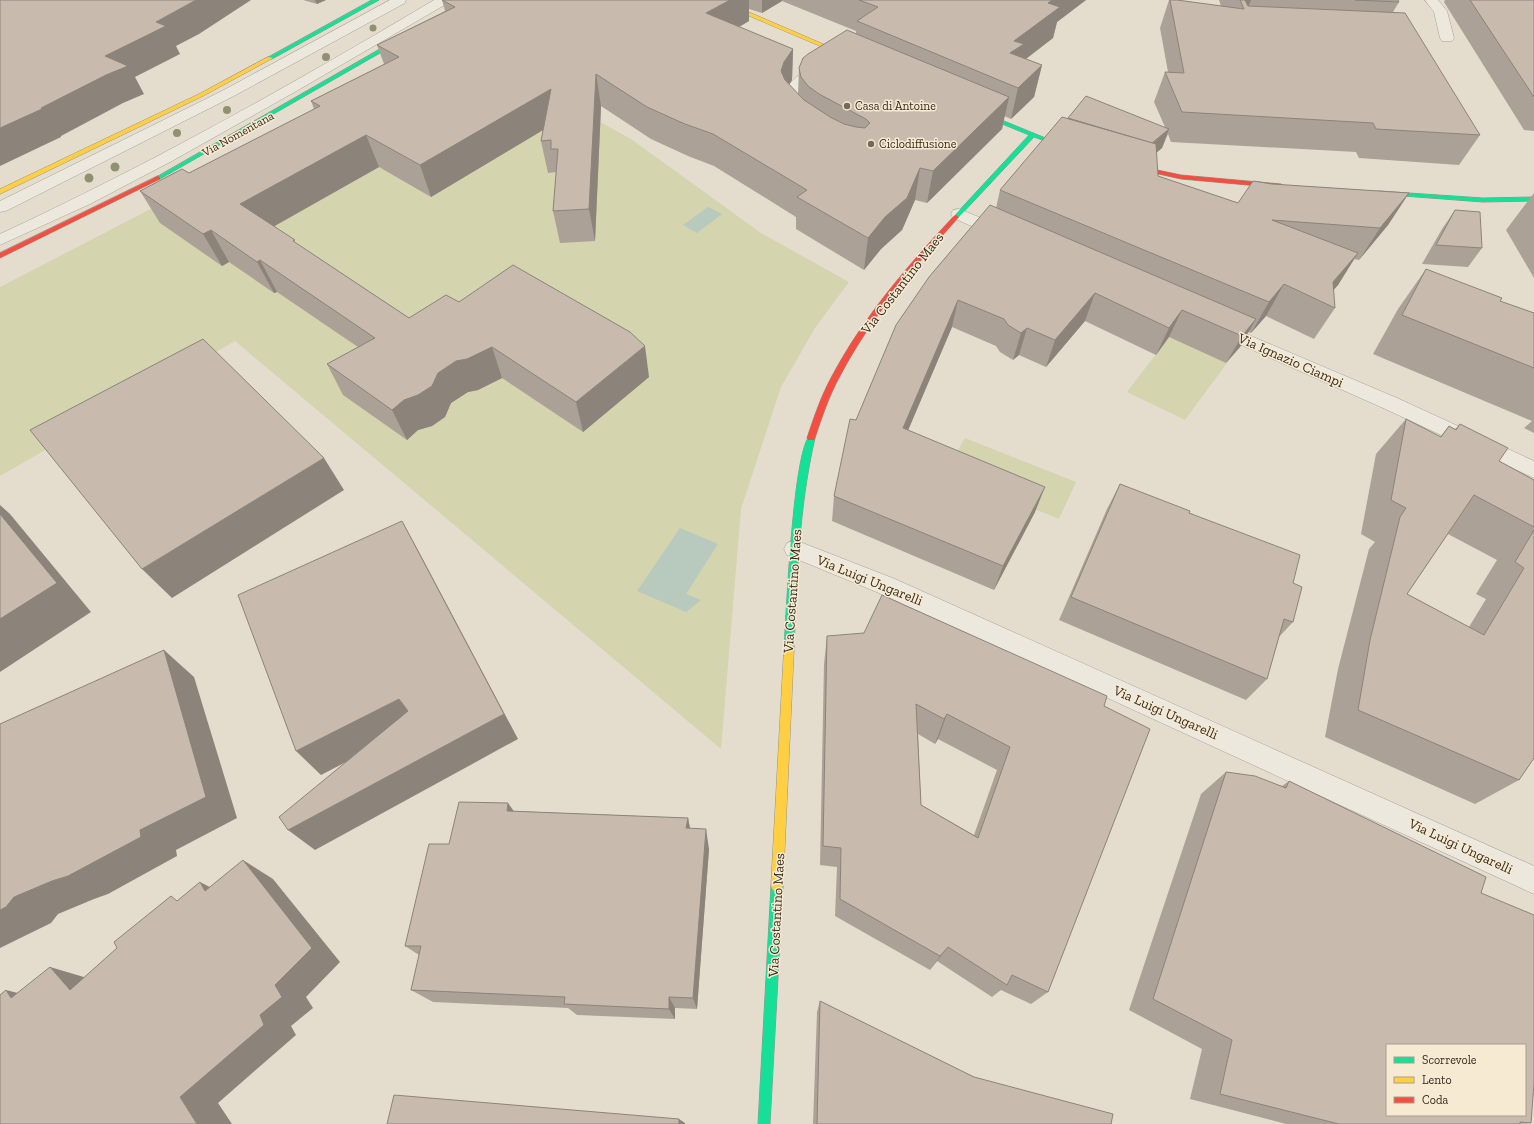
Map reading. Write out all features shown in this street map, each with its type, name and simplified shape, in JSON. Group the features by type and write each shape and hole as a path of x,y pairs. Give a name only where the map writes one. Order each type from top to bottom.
{"street":[{"path":"0,192 208,91 376,0"},
{"path":"0,207 227,94 400,0"},
{"name":"Via Nomentana","path":"0,240 96,195 167,158 289,90 443,0"},
{"path":"696,0 749,14"},
{"path":"726,0 749,14 858,61"},
{"path":"1431,0 1440,11 1447,38"},
{"name":"Via Nomentana","path":"0,256 156,179 264,120 412,33"},
{"path":"807,126 790,108 789,100 791,94 806,76 843,55"},
{"path":"964,106 1032,135 1051,141"},
{"name":"Via Costantino Maes","path":"764,1124 788,658 796,524 802,475 820,410 830,388 852,349 878,310 929,246 1032,135"},
{"path":"1117,162 1144,170 1181,177 1292,187"},
{"path":"1369,192 1482,200 1534,199"},
{"path":"1482,200 1534,209"},
{"path":"959,214 1017,239"},
{"name":"Via Ignazio Ciampi","path":"1200,320 1390,403 1534,470"},
{"name":"Via Luigi Ungarelli","path":"795,550 887,586 1534,880"}],"green space":[{"path":"441,34 631,139 761,233 849,282 815,328 781,387 741,509 721,749 235,341 0,476 0,287 197,185"},
{"path":"1169,337 1227,363 1185,420 1127,392"},
{"path":"965,438 1076,482 1059,519 945,472"}],"shaded area":[{"path":"708,207 722,214 697,233 683,225"},
{"path":"680,528 718,544 686,594 701,600 686,612 637,591"}],"building":[{"path":"0,0 196,0 156,22 166,26 105,56 128,66 106,75 41,108 42,109 0,128"},
{"path":"442,0 730,0 706,13 793,49 784,62 781,71 785,80 804,100 830,117 844,124 856,127 865,128 870,123 866,119 819,94 808,86 801,77 799,68 803,58 808,54 847,30 1009,97 933,171 920,168 907,198 885,217 868,238 797,197 807,190 713,134 685,124 647,107 596,74 589,209 553,211 558,149 551,149 551,140 541,141 551,89 420,165 366,135 240,204 409,318 446,295 459,302 513,265 630,332 645,346 576,402 492,347 467,359 456,361 438,373 432,386 418,395 404,400 392,410 327,364 375,338 260,260 257,262 211,230 203,234 140,191 182,169 189,173 320,106 311,101 399,57 377,45 455,7"},
{"path":"859,0 1052,0 1048,3 1060,7 1014,41 1024,44 1010,53 1042,65 1018,88 857,21 878,7"},
{"path":"1170,0 1244,9 1240,0 1245,0 1248,6 1405,13 1480,135 1376,129 1373,123 1182,112 1165,72 1184,73"},
{"path":"1355,0 1398,0 1399,2"},
{"path":"1470,0 1534,0 1534,97"},
{"path":"1086,96 1169,129 1152,143 1068,118"},
{"path":"1062,117 1156,144 1158,176 1238,203 1253,181 1272,184 1409,193 1380,228 1272,220 1358,253 1333,282 1335,308 1284,284 1269,302 1000,190"},
{"path":"990,205 1256,319 1242,336 1182,310 1169,328 1095,293 1055,340 1027,328 1021,333 1008,325 1004,319 958,300 903,428 1045,487 1003,566 834,496 850,419 856,420 896,325 929,277"},
{"path":"1455,210 1480,212 1482,248 1436,245"},
{"path":"1426,269 1502,298 1500,301 1534,313 1534,368 1402,315"},
{"path":"203,339 324,458 142,569 30,430"},
{"path":"1406,419 1441,437 1449,426 1456,430 1460,424 1508,448 1499,461 1534,480 1534,527 1474,495 1407,594 1484,635 1524,568 1515,562 1534,530 1534,758 1519,780 1358,710 1370,640 1400,517 1406,508 1391,500"},
{"path":"1120,484 1190,511 1189,513 1300,555 1293,583 1302,587 1293,622 1284,619 1267,679 1071,597"},
{"path":"0,514 57,583 0,619"},
{"path":"402,521 504,714 288,830 279,817 408,711 399,699 296,751 238,595"},
{"path":"882,595 1107,696 1104,706 1150,729 1048,992 1012,975 1007,985 948,947 940,956 840,899 841,848 823,846 827,636 864,633","holes":["916,704 944,719 947,714 1010,747 978,838 921,805"]},
{"path":"164,650 206,797 140,830 141,837 68,876 14,897 6,907 0,910 0,724"},
{"path":"1226,772 1255,776 1286,788 1289,781 1486,877 1481,893 1534,915 1534,1083 1531,1123 1339,1124 1220,1094 1232,1040 1153,999"},
{"path":"459,802 508,803 507,811 688,818 686,828 706,829 693,998 669,997 669,1009 564,1004 565,997 411,990 421,946 405,946 429,844 449,844"},
{"path":"243,860 312,948 275,985 282,997 260,1015 264,1025 180,1097 197,1124 0,1124 0,995 6,990 11,998 50,967 70,990 117,948 114,942 171,896 177,901 200,882 205,891"},
{"path":"820,1001 974,1077 1113,1114 1111,1124 817,1124"},
{"path":"394,1095 679,1119 679,1124 387,1124"}],"traffic: fast":[{"path":"270,58 376,0"},
{"path":"158,178 405,37"},
{"path":"975,111 1045,139"},
{"path":"956,217 1032,135"},
{"path":"1379,193 1483,200 1534,199"},
{"path":"789,648 794,543 800,490 811,438"},
{"path":"764,1124 777,886"}],"traffic: slow":[{"path":"696,0 749,14 850,57"},
{"path":"0,192 201,95 270,58"},
{"path":"777,886 789,648"}],"traffic: jam":[{"path":"1129,166 1181,177 1281,186"},
{"path":"0,256 158,178"},
{"path":"811,438 821,407 835,377 870,320 912,266 956,217"}],"place":[{"name":"Casa di Antoine","path":"847,106"},
{"name":"Ciclodiffusione","path":"871,144"}]}
